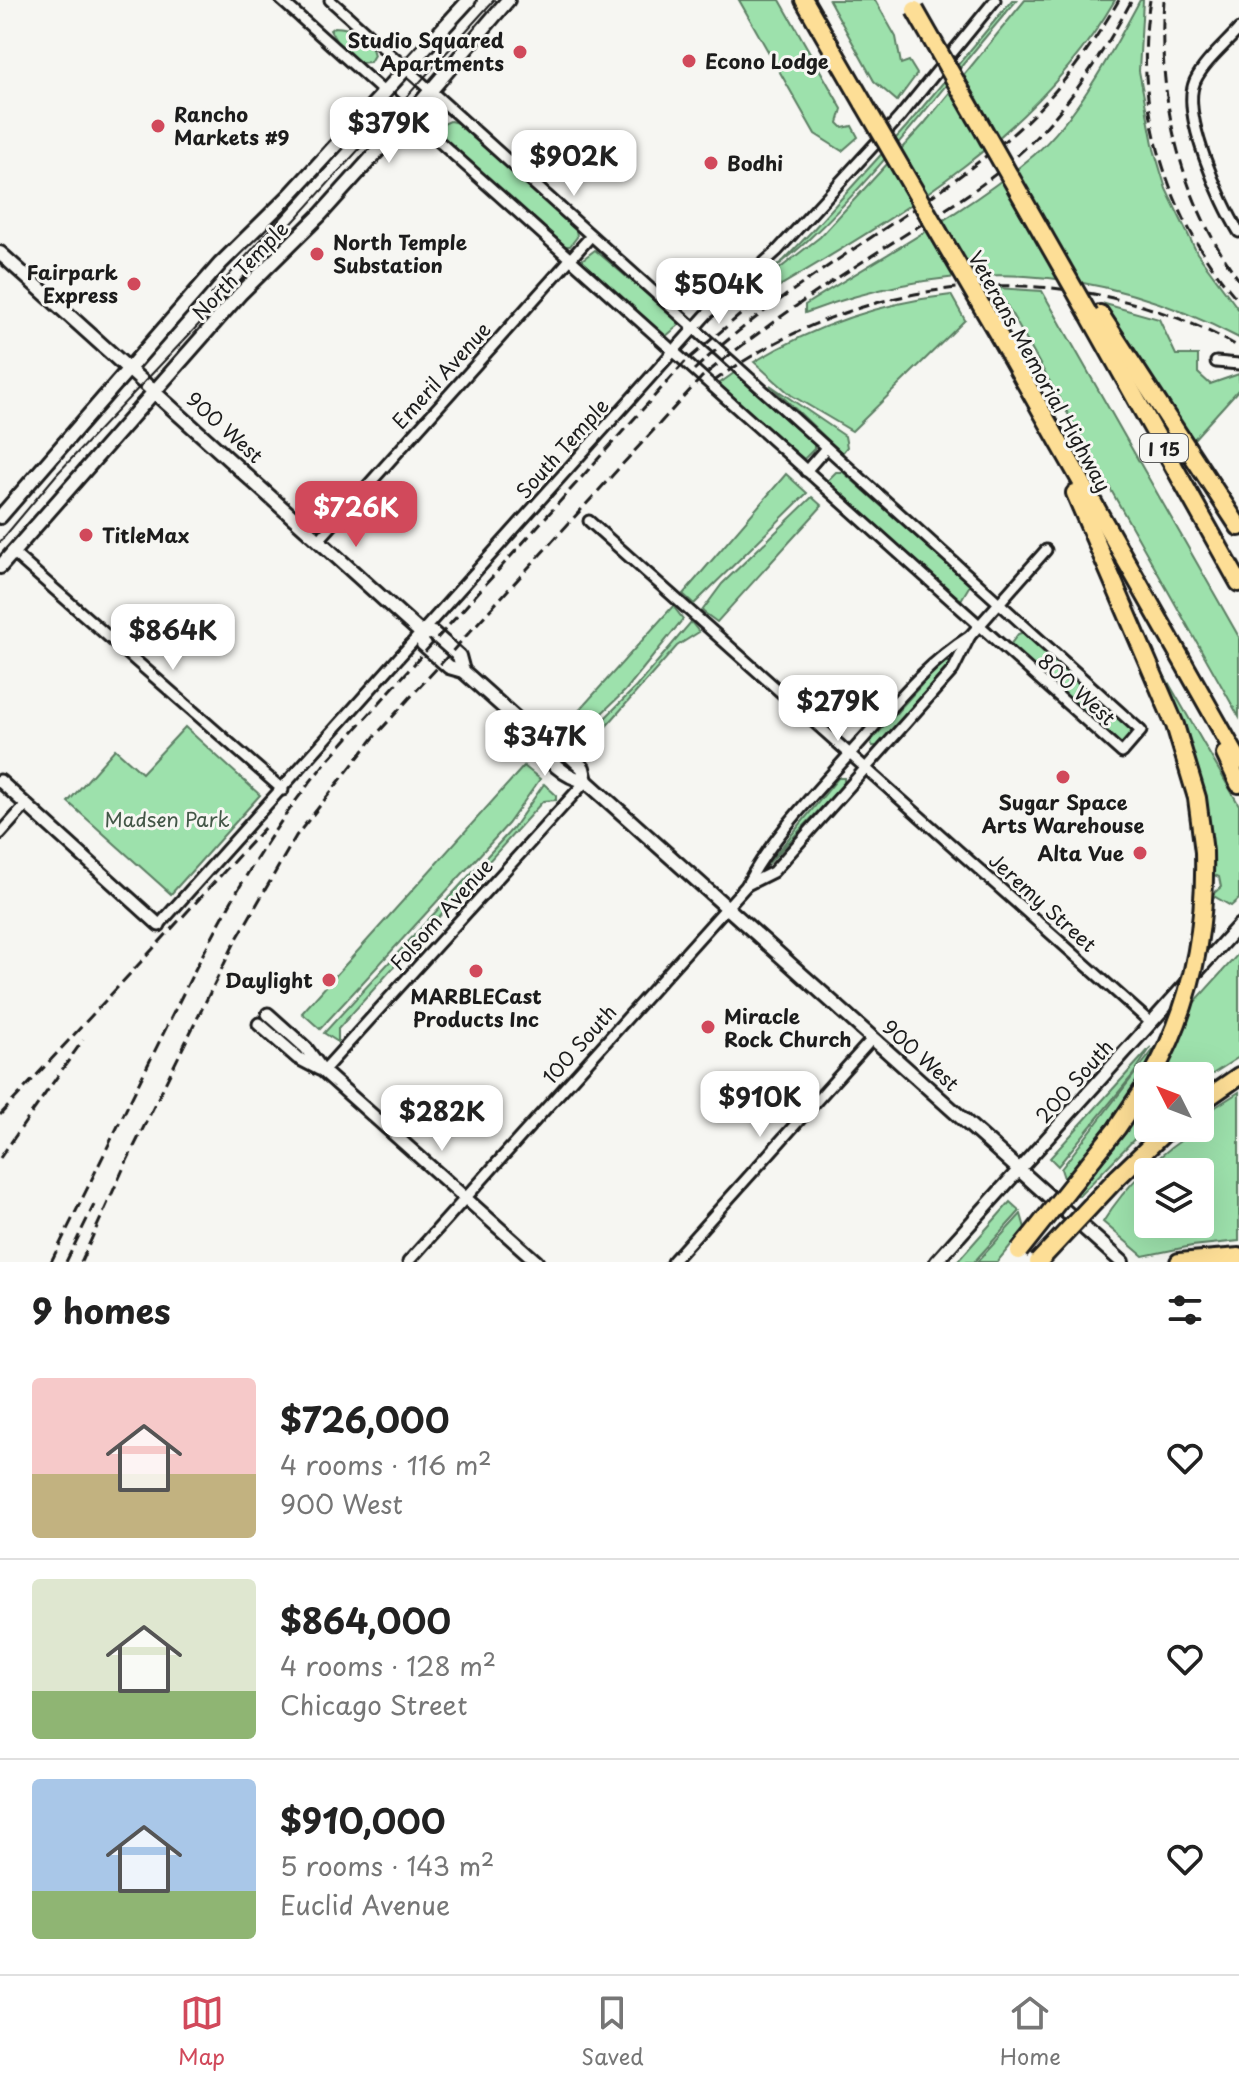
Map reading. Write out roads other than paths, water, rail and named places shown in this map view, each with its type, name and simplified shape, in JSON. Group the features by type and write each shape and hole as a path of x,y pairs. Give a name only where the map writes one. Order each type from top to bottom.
{"highway":[{"name":"Veterans Memorial Highway","path":"804,0 999,336 1239,761"},
{"path":"912,5 1023,198 1093,312 1239,527"},
{"name":"I 15","path":"1093,312 1239,583"},
{"path":"1040,410 1175,725 1197,798 1204,852 1203,917 1195,965 1176,1023 1158,1062"},
{"path":"1187,672 1239,784"},
{"path":"1214,1093 1239,1076"},
{"path":"1015,1256 1134,1103"},
{"path":"1038,1262 1154,1142"},
{"path":"1179,1262 1239,1257"}],"main road":[{"name":"North Temple","path":"0,517 127,368 469,0"},
{"name":"North Temple","path":"0,567 240,294 320,215 410,115 508,0"},
{"name":"900 West","path":"0,253 421,633 433,633 459,656 463,671 539,739 552,739 583,768 586,781 1122,1262"}],"street":[{"name":"800 West","path":"281,0 1122,753 1141,731 330,0"},
{"name":"South Temple","path":"159,925 693,330 785,243 899,118 995,0"},
{"path":"1239,29 1197,77 1192,99 1206,160 1239,232"},
{"name":"Emeril Avenue","path":"319,540 591,236"},
{"path":"1216,362 1239,364"},
{"path":"806,471 826,448"},
{"name":"Jeremy Street","path":"589,521 1151,1023"},
{"name":"100 South","path":"746,886 773,872 866,768 953,670 970,636 1046,550"},
{"path":"12,552 283,790"},
{"name":"100 South","path":"408,1262 746,886 759,860 850,754 938,656 970,636"},
{"path":"0,781 159,925"},
{"name":"Folsom Avenue","path":"323,1071 586,781"},
{"path":"0,834 26,805"},
{"name":"200 South","path":"936,1262 1239,925"},
{"path":"264,1019 306,1048 323,1071 537,1262"},
{"path":"672,1262 872,1039"}],"tram line":[{"path":"0,542 57,474 239,282 494,0"},
{"path":"211,295 402,84"}],"railway":[{"path":"694,370 769,308 931,197 1008,138 1070,74 1119,0"},
{"path":"81,1262 124,1167 234,944 296,836 375,736 702,377 809,297 969,194 1021,152 1054,118 1082,81 1132,0"},
{"path":"1150,0 1146,80 1161,160 1175,199 1193,235 1214,270 1239,301"},
{"path":"1164,0 1164,74 1177,147 1201,216 1239,280"},
{"path":"713,382 773,344 837,316 903,296 971,287 1039,287 1108,297 1174,317 1239,347"},
{"path":"51,1262 222,918 281,821 328,760 685,362 765,298"},
{"path":"0,1115 268,824"},
{"path":"0,1158 83,1040"},
{"path":"66,1262 94,1205"}],"place":[{"name":"Studio Squared Apartments","path":"520,52"},
{"name":"Econo Lodge","path":"689,61"},
{"name":"Rancho Markets #9","path":"158,126"},
{"name":"Bodhi","path":"711,163"},
{"name":"North Temple Substation","path":"317,254"},
{"name":"Fairpark Express","path":"134,284"},
{"name":"TitleMax","path":"86,535"},
{"name":"Sugar Space Arts Warehouse","path":"1063,777"},
{"name":"Alta Vue","path":"1140,853"},
{"name":"MARBLECast Products Inc","path":"476,971"},
{"name":"Daylight","path":"329,980"},
{"name":"Miracle Rock Church","path":"708,1027"}],"park label":[{"name":"Madsen Park","path":"167,819"}]}
